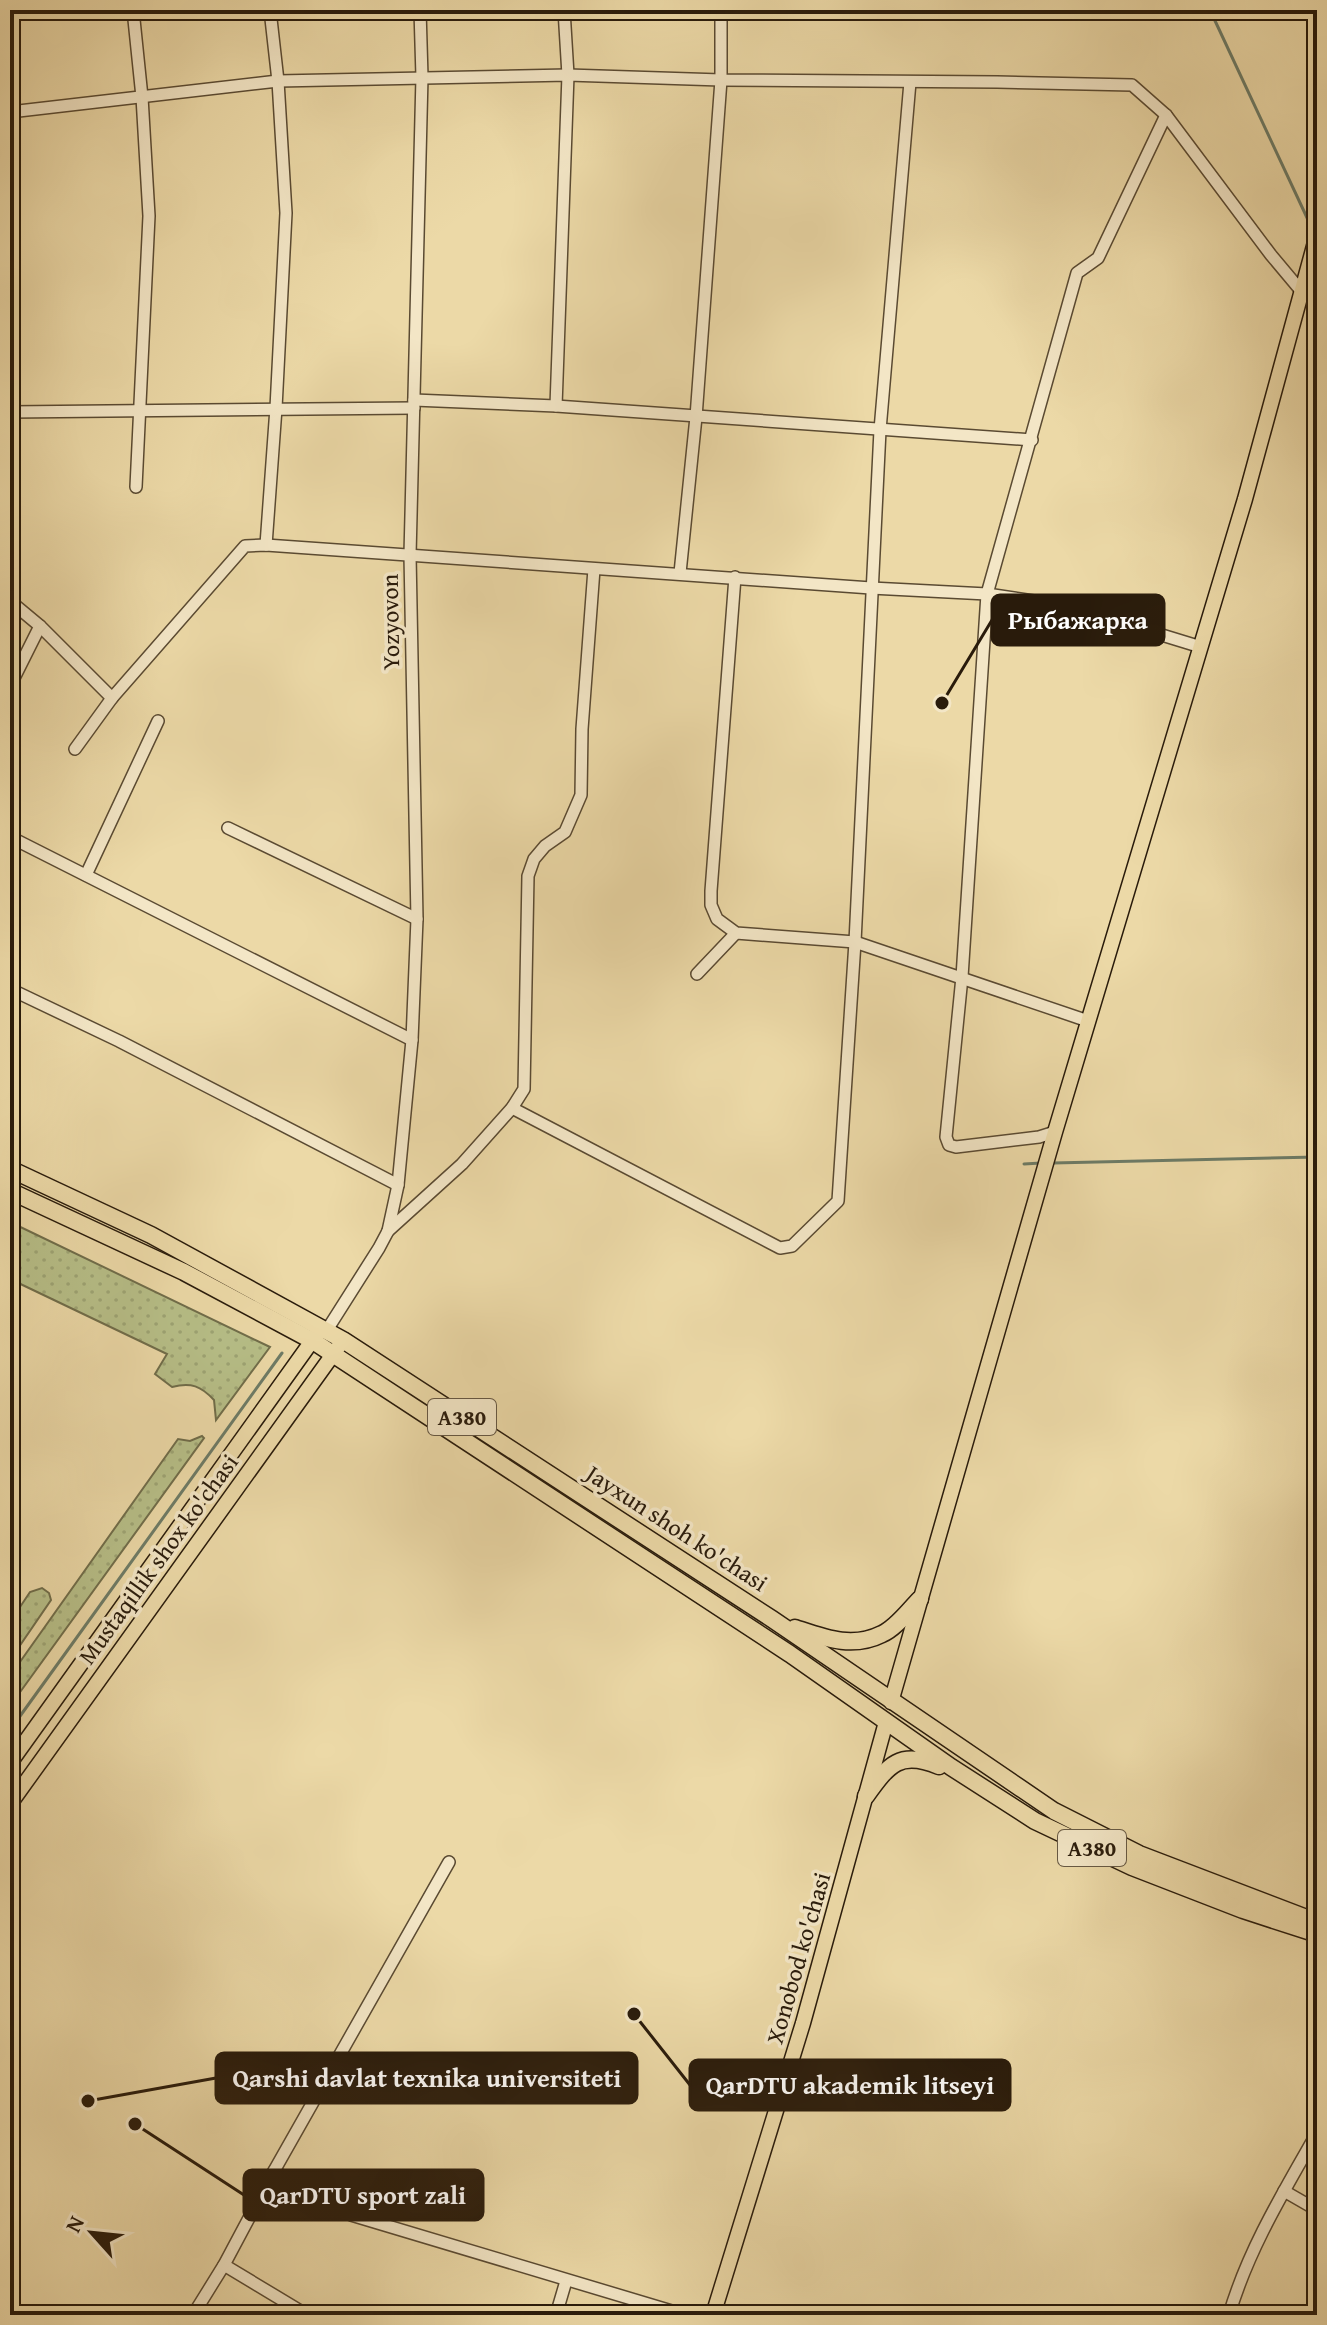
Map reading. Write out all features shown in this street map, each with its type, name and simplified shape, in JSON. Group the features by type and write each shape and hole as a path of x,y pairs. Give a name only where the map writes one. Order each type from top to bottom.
{"highway":[{"name":"Jayxun shoh ko'chasi","path":"10,1169 151,1235 320,1333 333,1355 611,1535 1035,1821 1132,1867 1243,1910 1316,1923"},
{"name":"Jayxun shoh ko'chasi","path":"10,1191 320,1333 343,1340 772,1619 1054,1811 1139,1854 1316,1923"},
{"path":"772,1619 817,1636 851,1643 885,1634 920,1599"},
{"path":"866,1796 883,1772 899,1760 917,1758 982,1788"}],"main road":[{"path":"891,1702 1055,1132 1201,647 1316,237"},
{"name":"Mustaqillik shox ko'chasi","path":"10,1763 320,1333"},
{"name":"Mustaqillik shox ko'chasi","path":"10,1804 343,1340"},
{"name":"Xonobod ko'chasi","path":"713,2315 803,2023 886,1722"}],"street":[{"path":"133,10 149,216 136,487"},
{"path":"266,545 286,213 270,10"},
{"name":"Yozyovon","path":"388,1231 398,1185 412,1040 417,919 410,555 422,77 420,10"},
{"path":"556,406 568,75 564,10"},
{"path":"680,573 696,417 721,80 721,10"},
{"path":"10,112 278,81 422,77 568,75 1132,85 1166,115 1262,244 1302,292"},
{"path":"512,1108 780,1248 792,1246 838,1201 855,942 880,430 910,82"},
{"path":"1055,1132 1039,1137 956,1147 949,1145 946,1137 962,977 987,594 1077,273 1098,258 1166,115"},
{"path":"10,230 13,262 10,294"},
{"path":"10,412 414,404 556,406 1032,440"},
{"path":"75,749 112,698 245,546 987,594 1067,606 1201,647"},
{"path":"320,1333 388,1231 462,1164 512,1108 524,1089 528,876 534,859 545,846 565,832 581,795 582,729 594,569"},
{"path":"735,577 711,891 711,905 717,919 736,933 855,942 1088,1021"},
{"path":"10,601 40,626 112,698"},
{"path":"10,686 40,626"},
{"path":"86,875 158,721"},
{"path":"228,828 417,919"},
{"path":"10,837 412,1040"},
{"path":"697,974 736,933"},
{"path":"10,989 119,1041 398,1185"},
{"name":"Xonobod ko'chasi","path":"886,1722 891,1702"},
{"path":"193,2315 449,1862"},
{"path":"1229,2315 1250,2258 1317,2133"},
{"path":"274,2171 351,2215 685,2315"},
{"path":"1284,2191 1317,2210"},
{"path":"224,2265 307,2315"},
{"path":"556,2315 566,2281"}],"green space":[{"path":"10,1222 270,1347 216,1420 214,1400 205,1391 190,1385 172,1387 155,1374 167,1354 10,1279"},
{"path":"204,1438 10,1706 10,1676 178,1439 190,1441"},
{"path":"42,1588 49,1593 51,1600 10,1660 10,1622 30,1592"}],"waterway":[{"path":"1210,10 1309,222 1317,226"},
{"path":"1053,1163 1317,1157"},
{"path":"1024,1164 1041,1163"},
{"path":"10,1730 282,1353"}],"place":[{"name":"Рыбажарка","path":"942,703"},
{"name":"QarDTU akademik litseyi","path":"634,2014"},
{"name":"Qarshi davlat texnika universiteti","path":"88,2101"},
{"name":"QarDTU sport zali","path":"135,2124"}]}
